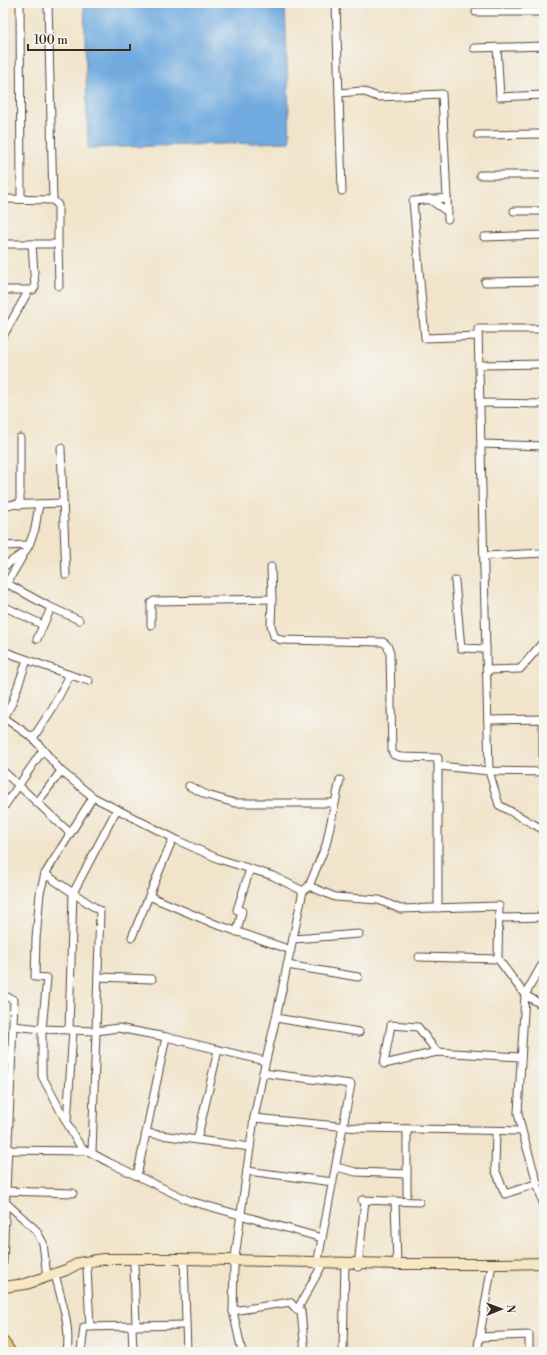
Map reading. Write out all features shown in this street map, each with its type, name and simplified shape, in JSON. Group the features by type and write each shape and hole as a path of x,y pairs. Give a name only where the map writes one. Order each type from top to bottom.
{"main road":[{"path":"4,1286 26,1284 66,1270 79,1263 103,1259 318,1265 492,1267 544,1262"},
{"path":"66,1270 104,1266 184,1262"},
{"path":"358,1265 397,1264 544,1269"},
{"path":"3,1342 10,1352"}],"street":[{"path":"20,3 21,199"},
{"path":"48,3 53,200"},
{"path":"336,3 342,190"},
{"path":"476,12 544,12"},
{"path":"474,48 544,46"},
{"path":"497,47 500,98 544,95"},
{"path":"339,93 362,91 378,97 442,94 448,216 429,199"},
{"path":"478,135 544,134"},
{"path":"480,175 544,175"},
{"path":"447,198 413,201 425,338 478,336"},
{"path":"3,199 53,200 58,205 59,286"},
{"path":"514,211 544,211"},
{"path":"484,237 544,235"},
{"path":"3,244 58,244"},
{"path":"3,290 33,290 35,287 32,244"},
{"path":"485,282 544,281"},
{"path":"3,336 28,290"},
{"path":"544,329 478,329 490,772 499,805 544,830"},
{"path":"479,365 544,364"},
{"path":"480,403 544,404"},
{"path":"20,438 20,505"},
{"path":"481,444 544,446"},
{"path":"61,448 66,575"},
{"path":"3,505 63,503"},
{"path":"39,504 35,528 29,545 4,587 79,620"},
{"path":"3,546 29,545"},
{"path":"3,567 24,553"},
{"path":"484,556 544,553"},
{"path":"271,566 271,625 276,639 384,642 388,644 390,653 392,750 394,755 438,758 438,908"},
{"path":"455,581 460,648 486,649"},
{"path":"151,625 150,607 151,603 154,601 272,599"},
{"path":"3,606 43,625"},
{"path":"37,639 51,608"},
{"path":"487,670 520,669 544,641"},
{"path":"3,651 89,681"},
{"path":"27,660 12,703 4,718 33,738 61,771 94,797 173,838 218,859 335,897 379,900 400,909 499,906 498,959 525,994 544,1006"},
{"path":"33,738 52,709 70,675"},
{"path":"488,720 543,719 543,760"},
{"path":"3,808 43,750"},
{"path":"438,766 490,772 544,772"},
{"path":"3,771 70,833"},
{"path":"37,803 61,771"},
{"path":"242,1352 233,1311 234,1262 254,1118 265,1061 293,939 306,888 326,845 340,780"},
{"path":"189,786 207,795 236,803 335,803"},
{"path":"94,797 44,874 40,893 35,977 47,978 42,1029 42,1076 82,1148 190,1202 322,1238"},
{"path":"67,1122 71,1030 73,893 117,809"},
{"path":"132,937 173,838"},
{"path":"237,932 242,911 237,910 250,869"},
{"path":"44,874 100,911 91,1152"},
{"path":"149,896 215,924 291,950"},
{"path":"499,918 544,917"},
{"path":"293,939 359,934"},
{"path":"419,957 498,959"},
{"path":"544,961 525,994 518,1113 544,1206"},
{"path":"287,965 358,977"},
{"path":"98,977 152,979"},
{"path":"3,995 14,1000 11,1067 6,1102 3,1263"},
{"path":"276,1018 359,1032"},
{"path":"437,1052 418,1027 392,1025 384,1064 437,1052 521,1057"},
{"path":"13,1026 42,1029 96,1031 118,1028 166,1037 265,1061"},
{"path":"137,1176 166,1037"},
{"path":"197,1140 218,1050"},
{"path":"3,1066 11,1067"},
{"path":"263,1073 351,1084 318,1265 297,1310"},
{"path":"254,1118 343,1127 522,1131"},
{"path":"407,1129 407,1194"},
{"path":"496,1131 495,1169 505,1194 538,1183"},
{"path":"146,1133 250,1147"},
{"path":"5,1150 91,1152"},
{"path":"336,1167 356,1172 407,1174"},
{"path":"247,1171 333,1182"},
{"path":"4,1191 73,1193"},
{"path":"358,1265 363,1200 419,1202"},
{"path":"395,1201 397,1264"},
{"path":"5,1202 36,1230 44,1243 51,1275 66,1321 68,1342 67,1352"},
{"path":"184,1262 187,1352"},
{"path":"133,1352 134,1264"},
{"path":"343,1352 345,1265"},
{"path":"477,1352 492,1267"},
{"path":"87,1268 90,1327"},
{"path":"233,1311 290,1302 297,1310 301,1311 305,1352"},
{"path":"81,1352 84,1327 186,1324"},
{"path":"480,1337 529,1335 529,1352"}],"water":[{"path":"84,3 285,3 290,142 88,148"}]}
